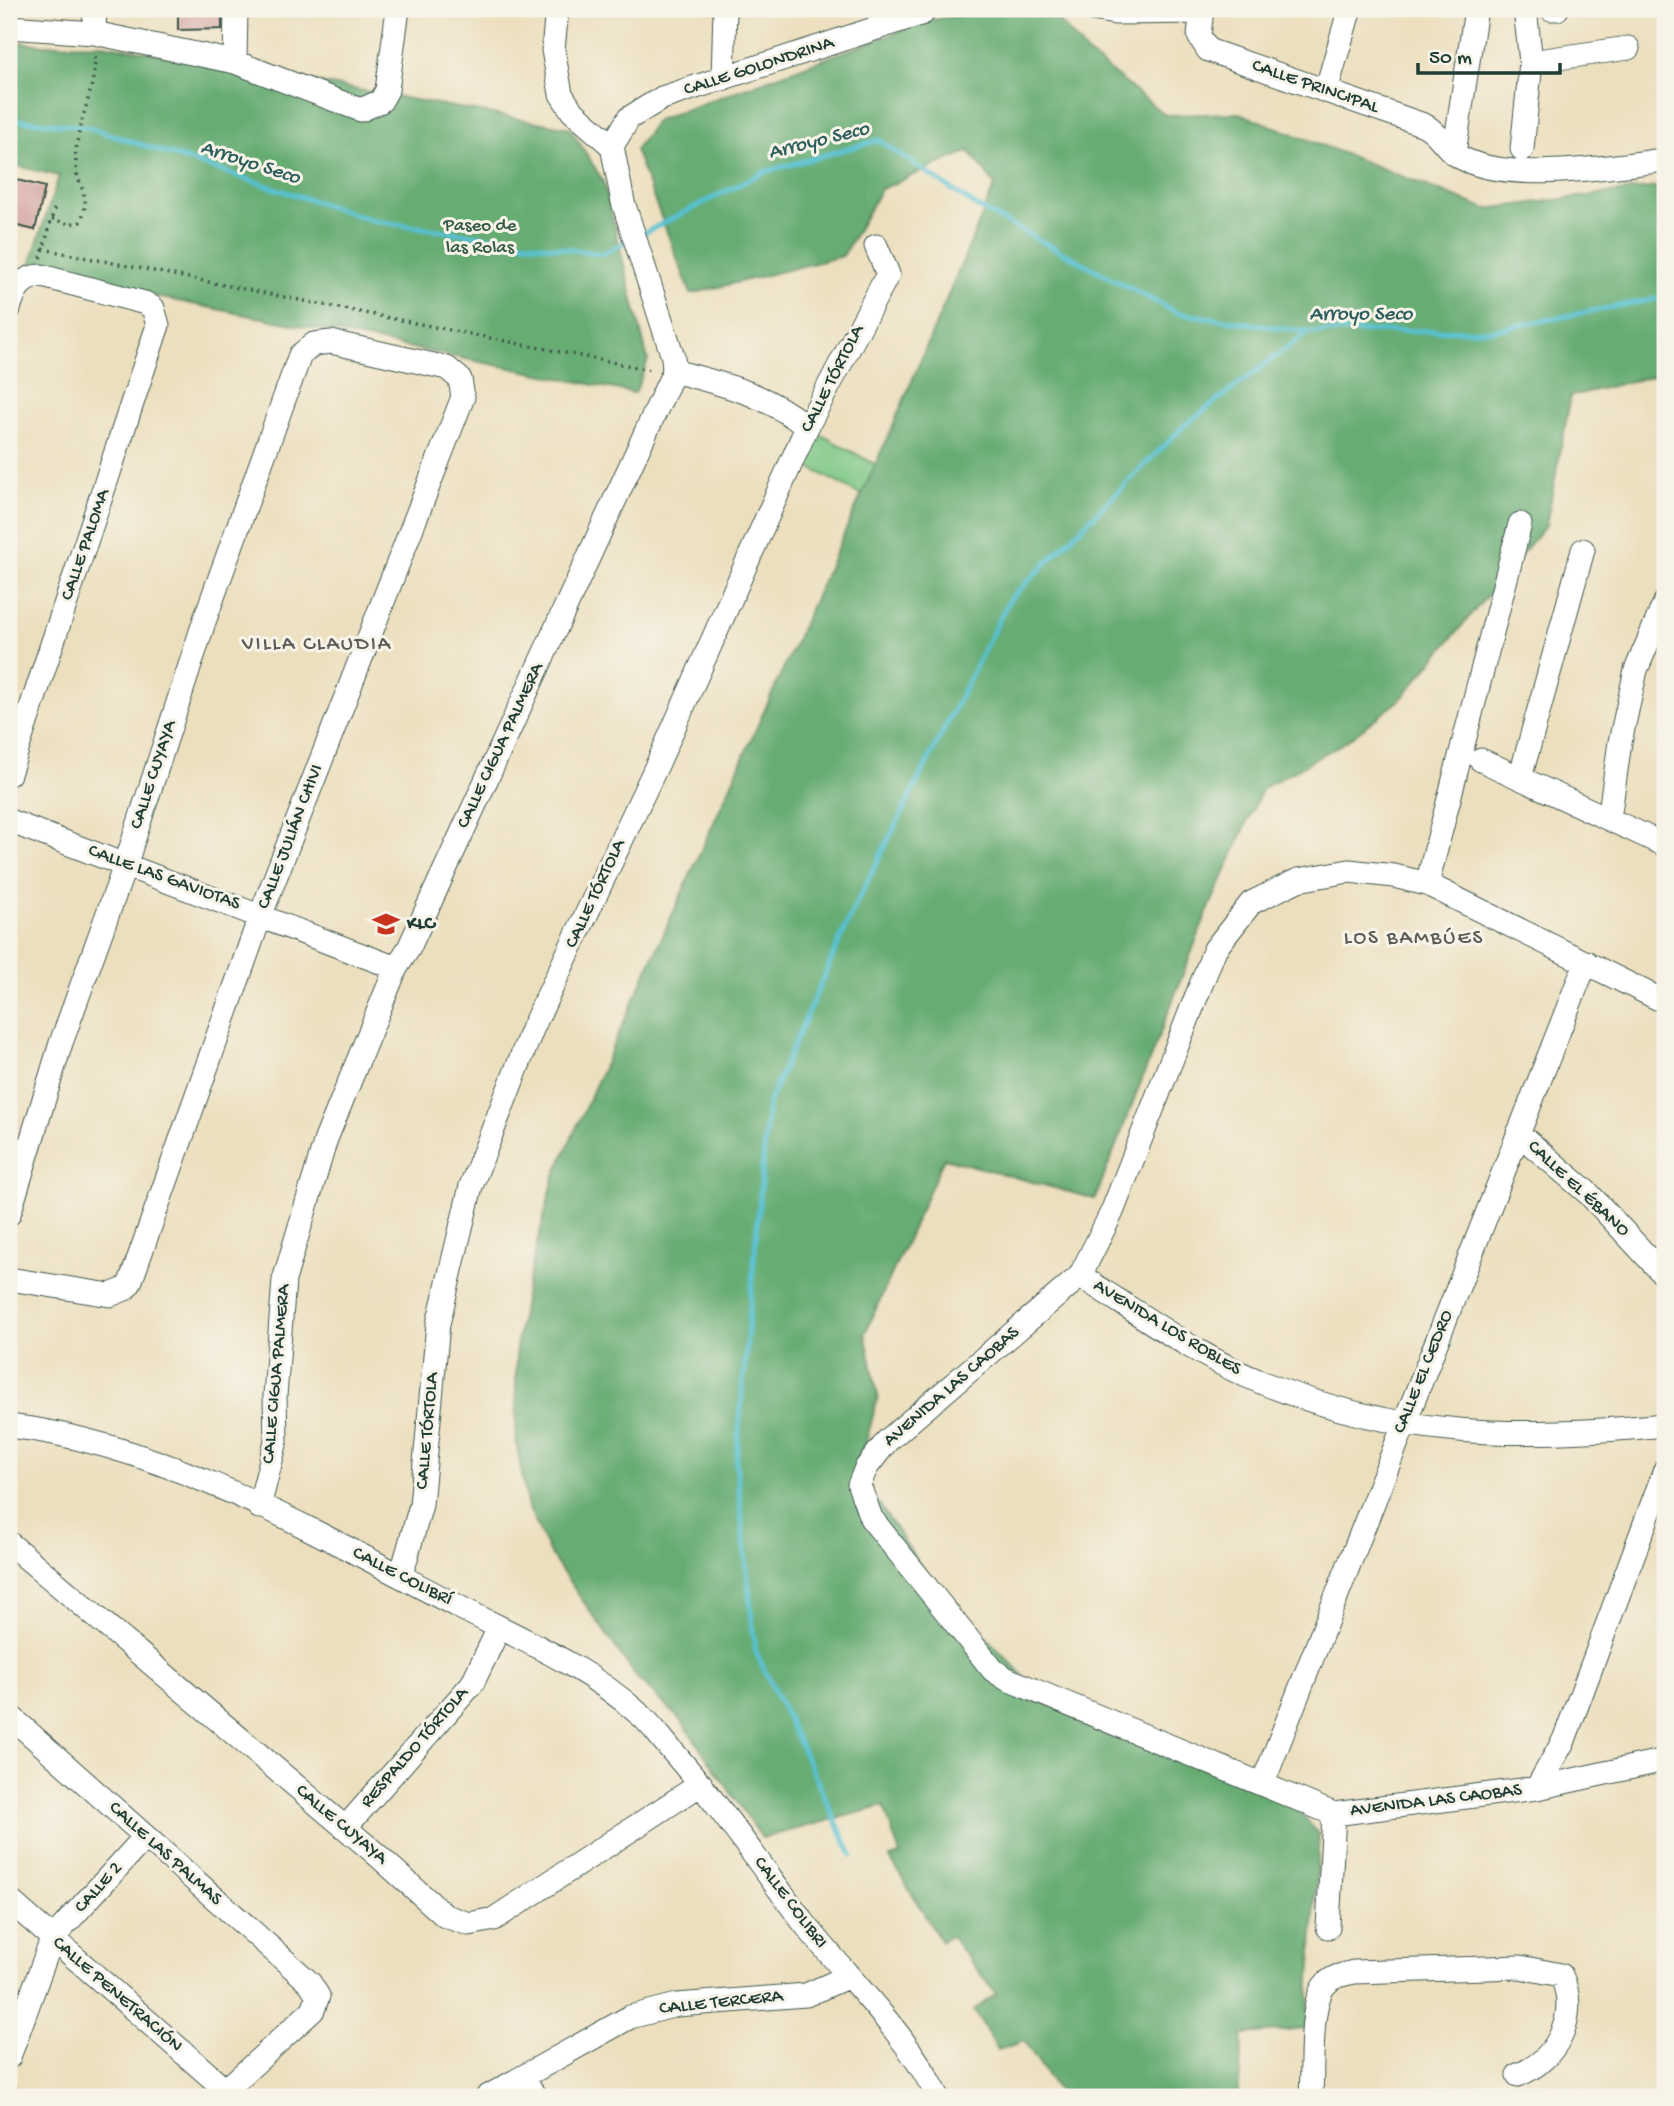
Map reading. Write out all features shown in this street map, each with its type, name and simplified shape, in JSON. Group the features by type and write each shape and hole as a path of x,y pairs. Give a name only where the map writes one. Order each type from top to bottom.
{"street":[{"path":"94,33 95,9"},
{"path":"235,62 236,9"},
{"path":"9,27 94,33 235,62 314,90 351,109 371,108 387,90 398,9"},
{"path":"557,9 554,50 561,93 572,111 612,146 623,202 654,306 673,357 674,371 745,391 779,405 807,427"},
{"path":"723,79 725,9"},
{"path":"1093,9 1115,13 1201,10"},
{"path":"1522,149 1531,62 1525,9"},
{"path":"1551,9 1557,9"},
{"name":"CALLE PRINCIPAL","path":"1201,10 1199,36 1208,50 1424,125 1442,137 1454,153"},
{"path":"1472,10 1454,153 1496,168 1568,172 1665,160"},
{"name":"CALLE GOLONDRINA","path":"612,146 629,118 645,106 923,11"},
{"path":"1326,91 1348,15"},
{"path":"1531,62 1628,48"},
{"name":"CALLE TÓRTOLA","path":"401,1576 421,1505 438,1324 471,1186 533,1027 664,751 807,427 888,274 876,246"},
{"path":"9,309 14,292 30,278"},
{"name":"CALLE PALOMA","path":"9,774 157,333 157,316 145,303 30,278"},
{"name":"CALLE JULIÁN CHIVI","path":"9,1279 103,1295 118,1293 130,1283 261,914 463,397 460,379 447,368 331,342 314,344"},
{"name":"CALLE CUYAYA","path":"9,1214 61,1043 126,863 205,619 300,355 314,344"},
{"name":"CALLE CIGUA PALMERA","path":"258,1507 275,1441 275,1396 284,1280 326,1139 397,968 409,948 674,371"},
{"path":"1427,884 1520,524"},
{"path":"1520,778 1583,550"},
{"path":"1609,819 1620,742 1636,670 1665,602"},
{"path":"1481,760 1665,845"},
{"name":"CALLE LAS GAVIOTAS","path":"9,821 261,914 397,968"},
{"name":"AVENIDA LAS CAOBAS","path":"1665,1002 1427,884 1394,876 1349,871 1298,880 1251,903 1215,949 1112,1212 1080,1276 887,1441 862,1475 860,1494 871,1518 993,1670 1007,1679 1334,1814 1438,1803 1537,1788 1665,1759"},
{"name":"CALLE EL CEDRO","path":"1263,1783 1586,962"},
{"name":"CALLE EL ÉBANO","path":"1518,1133 1589,1194 1665,1276"},
{"name":"AVENIDA LOS ROBLES","path":"1080,1276 1204,1354 1262,1383 1337,1409 1403,1424 1472,1434 1578,1433 1665,1426"},
{"name":"CALLE COLIBRÍ","path":"9,1426 53,1431 135,1453 258,1507 401,1576 591,1675 640,1714 701,1784 734,1828"},
{"path":"1537,1788 1564,1740 1665,1469"},
{"name":"CALLE CUYAYA","path":"9,1543 445,1916 469,1924 494,1919 701,1784"},
{"name":"RESPALDO TÓRTOLA","path":"345,1828 472,1684 499,1628"},
{"name":"CALLE LAS PALMAS","path":"9,1715 310,1983 318,1996 313,2010 222,2094"},
{"path":"1564,1740 1577,1759 1596,1775"},
{"path":"1328,1927 1334,1814"},
{"name":"CALLE COLIBRI","path":"734,1828 847,1977 885,2017 920,2061 938,2097"},
{"name":"CALLE 2","path":"9,2057 52,1939 145,1837"},
{"name":"CALLE PENETRACIÓN","path":"9,1900 222,2094"},
{"path":"1311,2097 1317,2002 1324,1986 1335,1976 1354,1972 1520,1967 1561,1975 1566,1986 1565,2029 1552,2052 1536,2068 1518,2075"},
{"name":"CALLE TERCERA","path":"487,2097 630,2017 677,2005 806,1995 847,1977"},
{"path":"523,2077 535,2097"}],"path":[{"path":"52,219 74,224 80,222 85,212 85,189 76,164 79,139 96,73 94,33"},
{"path":"30,278 43,249 55,206"},
{"path":"43,249 633,368 674,371"}],"green space":[{"path":"996,9 1049,9 1085,51 1165,115 1239,113 1486,209 1665,186 1665,373 1571,396 1546,525 1400,700 1345,742 1262,789 1207,913 1095,1199 944,1158 865,1333 878,1396 858,1473 929,1578 1041,1694 1298,1809 1319,1835 1307,2029 1243,2034 1238,2097 1062,2097 1024,2041 998,2050 974,2010 996,1994 951,1936 941,1942 890,1858 900,1855 884,1806 762,1838 681,1720 638,1679 550,1554 527,1504 516,1440 516,1348 525,1294 554,1177 894,423 995,185 969,151 881,189 843,256 691,294 635,150 657,120 931,20"},
{"name":"Paseo de las Rolas","path":"9,41 45,45 103,44 570,128 603,181 648,360 635,393 28,271 59,176 9,164"},
{"path":"807,427 882,468 864,497 794,459"}],"building":[{"path":"184,9 222,9 222,29 178,30 178,13 184,13"},
{"path":"9,178 45,187 35,230 9,224"}],"waterway":[{"name":"Arroyo Seco","path":"9,119 87,127 375,221 602,254 628,241"},
{"name":"Arroyo Seco","path":"640,235 764,172 879,140 979,208 1177,313 1309,332 1494,330 1665,297"},
{"path":"852,1855 755,1650 736,1463 768,1104 854,908 1009,600 1186,424 1308,332"}],"place":[{"name":"KLC","path":"386,924"}],"district":[{"name":"VILLA CLAUDIA","path":"317,645"},
{"name":"LOS BAMBÚES","path":"1414,939"}]}
